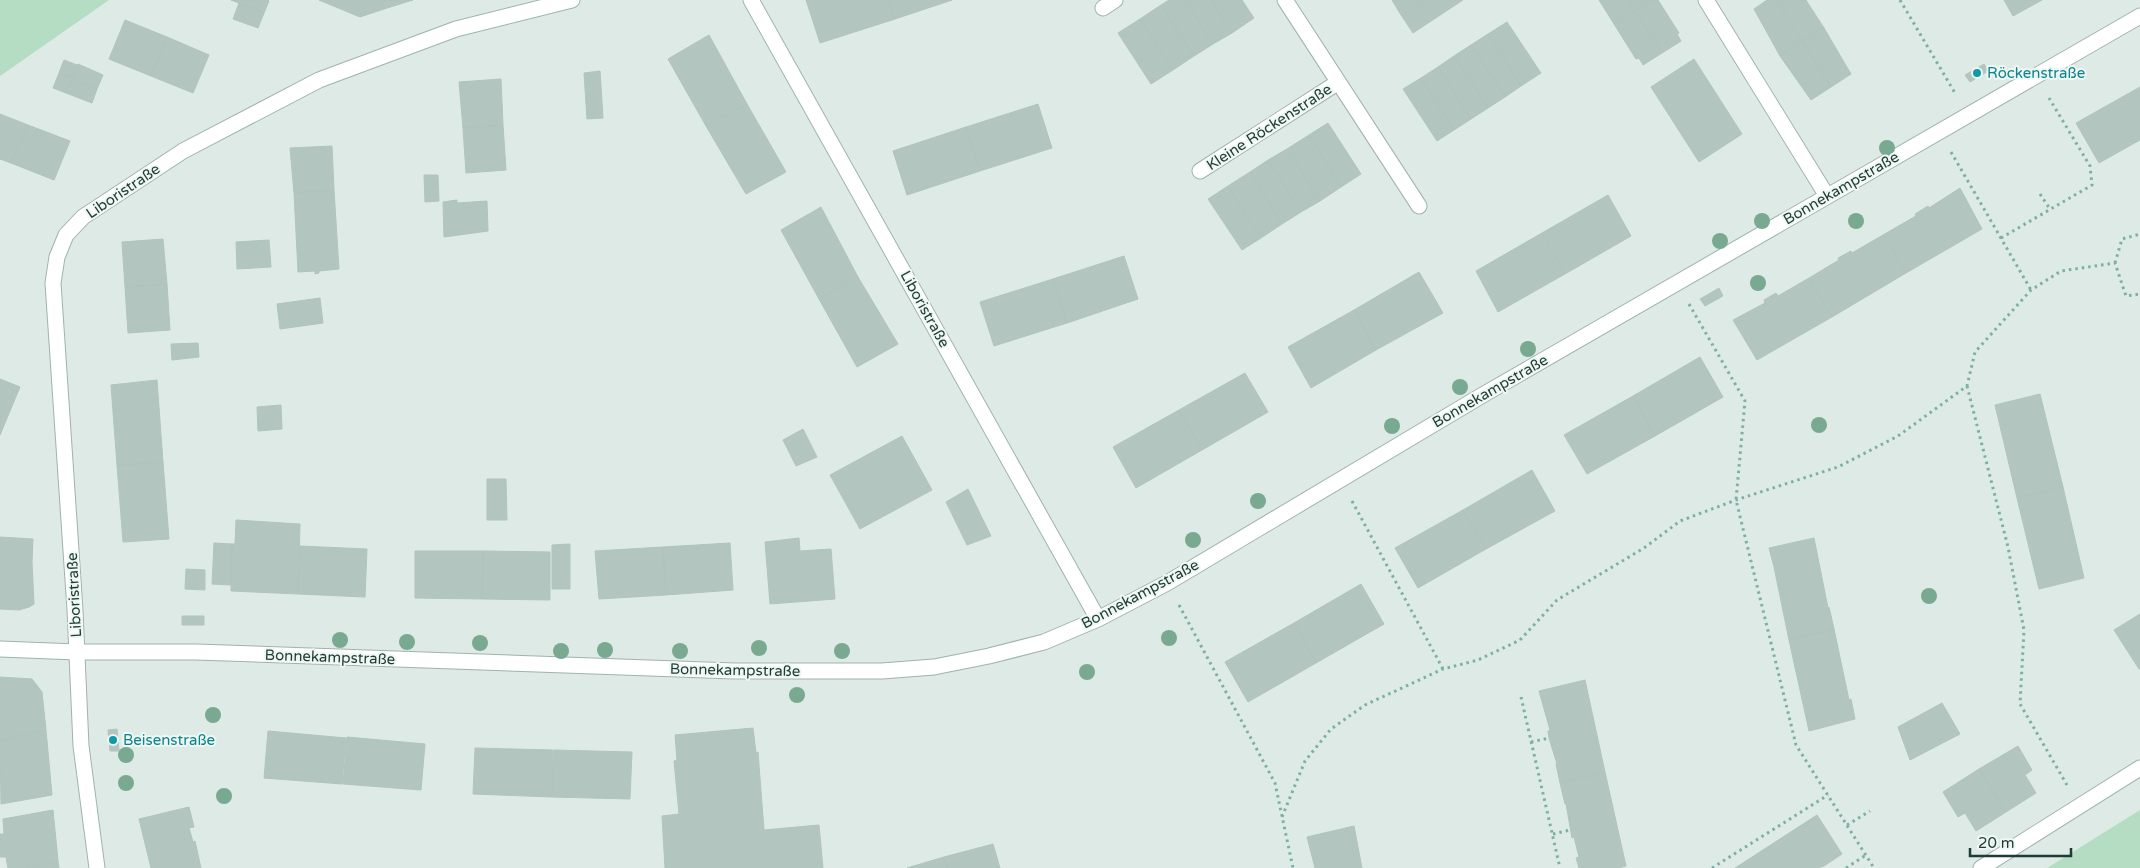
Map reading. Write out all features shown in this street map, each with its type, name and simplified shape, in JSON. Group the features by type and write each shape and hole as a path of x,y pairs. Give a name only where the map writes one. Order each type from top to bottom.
{"street":[{"name":"Liboristraße","path":"77,652 54,283 57,257 66,235 83,217 183,151 319,80 456,29 572,0"},
{"name":"Liboristraße","path":"751,0 1098,619"},
{"name":"Kleine Röckenstraße","path":"1285,0 1419,206"},
{"path":"1706,0 1827,196"},
{"name":"Bonnekampstraße","path":"0,649 77,652 196,652 734,671 882,671 934,667 1044,642 1098,619 1167,583 1677,282 2140,16"},
{"name":"Kleine Röckenstraße","path":"1200,171 1338,83"},
{"path":"77,652 82,746 97,868"},
{"path":"1981,868 2140,768"}],"path":[{"path":"1900,0 1968,115"},
{"path":"2001,238 2092,185 2090,166 2036,77"},
{"path":"1939,132 2031,290"},
{"path":"2040,194 2050,209"},
{"path":"2140,234 2122,239 2115,263 2126,296 2140,294"},
{"path":"2080,807 2020,704 2024,630 2008,547 1967,386 1975,352 2031,290 2061,271 2115,263"},
{"path":"1677,282 1745,401 1736,500 1796,745 1874,868"},
{"path":"1282,817 1305,761 1331,729 1365,705 1444,670 1478,660 1520,640 1557,600 1644,548 1680,521 1736,500 1838,467 1898,436 1967,386"},
{"path":"1341,479 1444,670"},
{"path":"1167,583 1275,783 1293,868"},
{"path":"1521,698 1560,868"},
{"path":"1531,742 1550,738"},
{"path":"1712,868 1828,795"},
{"path":"1847,825 1870,811"},
{"path":"1553,834 1570,830"},
{"path":"1846,868 1866,855"}],"green space":[{"path":"0,0 109,0 0,76"},
{"path":"2140,810 2140,868 2047,868"}],"building":[{"path":"231,0 267,0 269,1 264,13"},
{"path":"319,0 382,0 384,9 360,17"},
{"path":"382,0 413,0 384,9"},
{"path":"806,0 889,0 895,19 820,43"},
{"path":"889,0 952,0 895,19"},
{"path":"1169,0 1185,0 1213,44 1194,56 1161,5"},
{"path":"1185,0 1211,0 1232,33 1213,44"},
{"path":"1211,0 1242,0 1254,18 1232,33"},
{"path":"1392,0 1425,0 1401,15"},
{"path":"1425,0 1463,0 1413,33 1401,15"},
{"path":"1599,0 1628,0 1635,11 1614,24"},
{"path":"1628,0 1652,0 1635,11"},
{"path":"1652,0 1658,0 1679,33 1677,34 1681,41 1662,53 1635,11"},
{"path":"1767,0 1776,0 1802,41 1780,56 1754,9"},
{"path":"1776,0 1806,0 1824,28 1802,41"},
{"path":"2004,0 2042,0 2013,16"},
{"path":"239,3 264,13 258,28 233,19"},
{"path":"1161,5 1194,56 1173,70 1140,19"},
{"path":"1635,11 1662,53 1643,65 1639,58 1636,59 1614,24"},
{"path":"1140,19 1173,70 1151,84 1118,33"},
{"path":"125,20 167,37 151,76 109,59"},
{"path":"1507,22 1541,73 1521,86 1488,34"},
{"path":"1824,28 1851,74 1831,87 1802,41"},
{"path":"1488,34 1521,86 1505,97 1471,45"},
{"path":"709,35 747,104 706,126 668,59"},
{"path":"167,37 209,55 193,93 151,76"},
{"path":"1802,41 1831,87 1811,100 1780,56"},
{"path":"1471,45 1505,97 1488,108 1454,56"},
{"path":"1454,56 1488,108 1471,119 1438,67"},
{"path":"1694,59 1742,134 1699,162 1651,87"},
{"path":"64,60 77,65 72,78 59,73"},
{"path":"78,64 103,75 97,89 72,78"},
{"name":"Röckenstraße","path":"1984,64 1988,71 1970,82 1965,75"},
{"path":"1438,67 1471,119 1454,130 1421,78"},
{"path":"600,71 603,118 587,119 584,73"},
{"path":"59,73 72,78 66,93 53,88"},
{"path":"72,78 97,89 92,103 66,93"},
{"path":"1421,78 1454,130 1437,141 1403,89"},
{"path":"501,79 503,125 463,128 459,82"},
{"path":"2140,87 2140,140 2099,163 2076,123"},
{"path":"747,104 786,172 746,194 706,126"},
{"path":"1038,104 1052,148 980,171 966,127"},
{"path":"0,114 28,125 11,163 0,159"},
{"path":"1328,123 1361,174 1341,187 1309,135"},
{"path":"28,125 70,141 54,180 11,163"},
{"path":"503,125 506,170 466,173 463,128"},
{"path":"966,127 980,171 907,195 893,151"},
{"path":"1309,135 1341,187 1320,201 1287,149"},
{"path":"332,146 334,190 294,193 290,148"},
{"path":"1287,149 1320,201 1301,212 1268,160"},
{"path":"1268,160 1301,212 1282,224 1250,172"},
{"path":"1250,172 1282,224 1261,238 1228,186"},
{"path":"424,175 438,175 439,201 425,202"},
{"path":"1228,186 1261,238 1242,250 1208,199"},
{"path":"1960,188 1982,229 1906,273 1883,235"},
{"path":"334,190 339,269 319,271 319,273 315,274 315,271 298,272 294,193"},
{"path":"1608,195 1631,236 1565,274 1542,233"},
{"path":"457,200 457,203 487,201 488,231 444,237 443,202"},
{"path":"821,207 858,277 819,299 781,230"},
{"path":"1542,233 1565,274 1498,312 1476,271"},
{"path":"1883,235 1906,273 1832,317 1809,278 1839,260 1838,258 1851,251 1852,253"},
{"path":"163,239 167,284 125,287 122,242"},
{"path":"269,240 271,267 237,269 236,242"},
{"path":"1124,256 1138,299 1067,323 1053,279"},
{"path":"1419,272 1443,313 1376,350 1354,310"},
{"path":"858,277 898,344 857,367 819,299"},
{"path":"1809,278 1832,317 1757,360 1733,320 1765,303 1764,300 1776,293 1778,296"},
{"path":"1053,279 1067,323 994,346 980,302"},
{"path":"167,284 170,330 128,333 125,287"},
{"path":"1719,288 1723,296 1705,306 1700,299"},
{"path":"320,298 323,323 280,329 277,304"},
{"path":"1354,310 1376,350 1311,388 1288,347"},
{"path":"198,343 199,357 172,360 171,344"},
{"path":"1700,357 1723,397 1655,436 1633,396"},
{"path":"1245,373 1268,412 1202,450 1179,410"},
{"path":"0,379 20,387 0,435"},
{"path":"157,380 163,462 117,465 111,385"},
{"path":"2040,394 2063,487 2017,498 1995,405"},
{"path":"1633,396 1655,436 1587,474 1564,435"},
{"path":"281,405 282,429 258,431 257,407"},
{"path":"1179,410 1202,450 1136,488 1113,447"},
{"path":"803,429 817,457 796,466 783,440"},
{"path":"902,436 932,490 860,529 830,475"},
{"path":"163,462 169,539 123,542 117,465"},
{"path":"1532,470 1555,511 1486,549 1463,510"},
{"path":"487,479 506,479 507,520 487,520"},
{"path":"2063,487 2084,578 2039,589 2017,498"},
{"path":"968,489 991,536 967,545 946,502"},
{"path":"1463,510 1486,549 1418,588 1395,548"},
{"path":"236,520 300,524 298,594 231,591 232,544 235,544"},
{"path":"0,537 33,539 34,604 29,607 19,610 0,609"},
{"path":"799,538 800,551 831,549 835,599 770,604 765,542"},
{"path":"1814,538 1834,629 1789,640 1769,548"},
{"path":"214,543 232,544 231,585 212,584"},
{"path":"730,543 733,590 666,595 663,547"},
{"path":"570,544 570,589 552,589 552,545"},
{"path":"300,546 367,549 365,597 298,594"},
{"path":"663,547 666,595 599,599 595,551"},
{"path":"415,551 483,551 482,599 415,598"},
{"path":"483,551 550,552 550,600 482,599"},
{"path":"186,569 205,570 205,590 185,589"},
{"path":"1361,584 1384,624 1316,663 1294,623"},
{"path":"2140,614 2140,669 2139,669 2114,630"},
{"path":"182,616 204,616 204,625 182,625"},
{"path":"1294,623 1316,663 1248,702 1225,662"},
{"path":"1834,629 1849,700 1851,699 1855,719 1809,731 1789,640"},
{"path":"0,677 32,679 42,692 46,730 0,740"},
{"path":"1585,680 1605,772 1560,783 1557,764 1549,738 1548,731 1550,730 1539,691"},
{"path":"1942,703 1960,734 1910,760 1898,727"},
{"path":"753,728 756,753 758,752 764,830 819,825 823,868 665,868 662,816 679,814 674,761 677,760 675,735"},
{"name":"Beisenstraße","path":"117,729 119,751 110,751 108,730"},
{"path":"46,730 52,795 1,804 0,740"},
{"path":"268,731 346,738 342,784 264,778"},
{"path":"347,737 425,744 421,790 343,784"},
{"path":"2018,746 2032,770 2025,775 2036,793 2006,812 1979,769"},
{"path":"475,748 553,750 552,797 473,794"},
{"path":"554,750 632,752 630,799 552,797"},
{"path":"1979,769 2006,812 1976,831 1965,813 1958,817 1943,792"},
{"path":"1605,772 1626,866 1618,868 1579,868 1576,858 1579,857 1574,837 1572,838 1560,783"},
{"path":"189,807 194,827 189,828 193,842 195,841 201,868 151,868 139,819"},
{"path":"53,810 58,861 25,868 8,868 6,857 0,857 0,834 4,834 3,819"},
{"path":"1817,815 1842,854 1824,866 1818,868 1735,868"},
{"path":"1354,826 1362,868 1315,868 1307,837"},
{"path":"993,844 1000,868 947,868 944,857"},
{"path":"944,857 947,868 907,868"},
{"path":"58,861 59,868 25,868"}],"place":[{"name":"Röckenstraße","path":"1977,73"},
{"name":"Beisenstraße","path":"113,740"}]}
